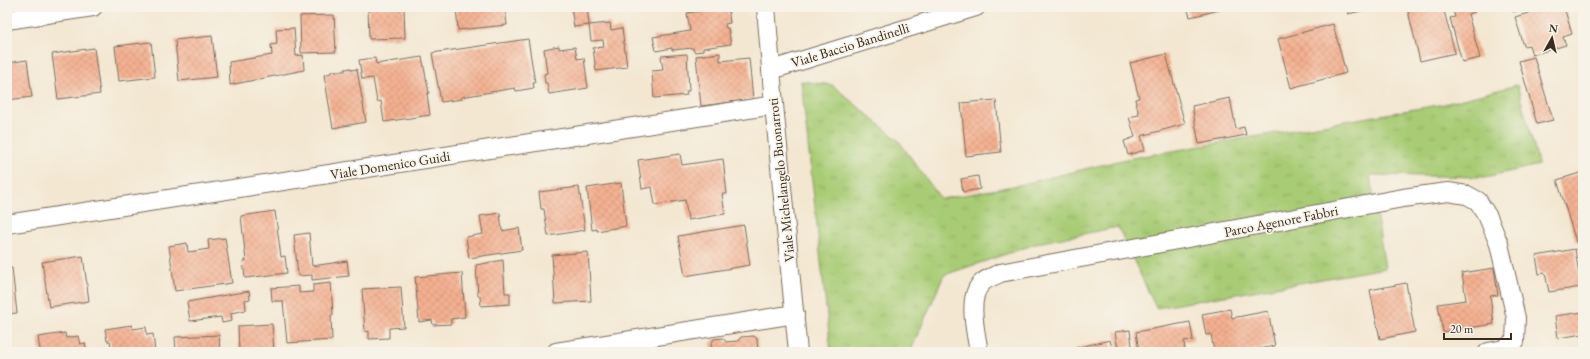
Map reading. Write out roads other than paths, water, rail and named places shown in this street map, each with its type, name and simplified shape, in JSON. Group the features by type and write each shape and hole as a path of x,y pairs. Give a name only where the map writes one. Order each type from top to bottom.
{"street":[{"path":"7,20 93,7"},
{"name":"Viale Michelangelo Buonarroti","path":"766,7 798,352"},
{"name":"Viale Baccio Bandinelli","path":"771,70 976,7"},
{"name":"Viale Domenico Guidi","path":"7,224 774,105"},
{"name":"Parco Agenore Fabbri","path":"979,352 974,318 974,294 982,282 1000,273 1403,198 1448,192 1467,195 1478,201 1488,217 1499,244 1516,318 1515,341 1504,349 1488,352"},
{"path":"556,352 795,314"}]}
